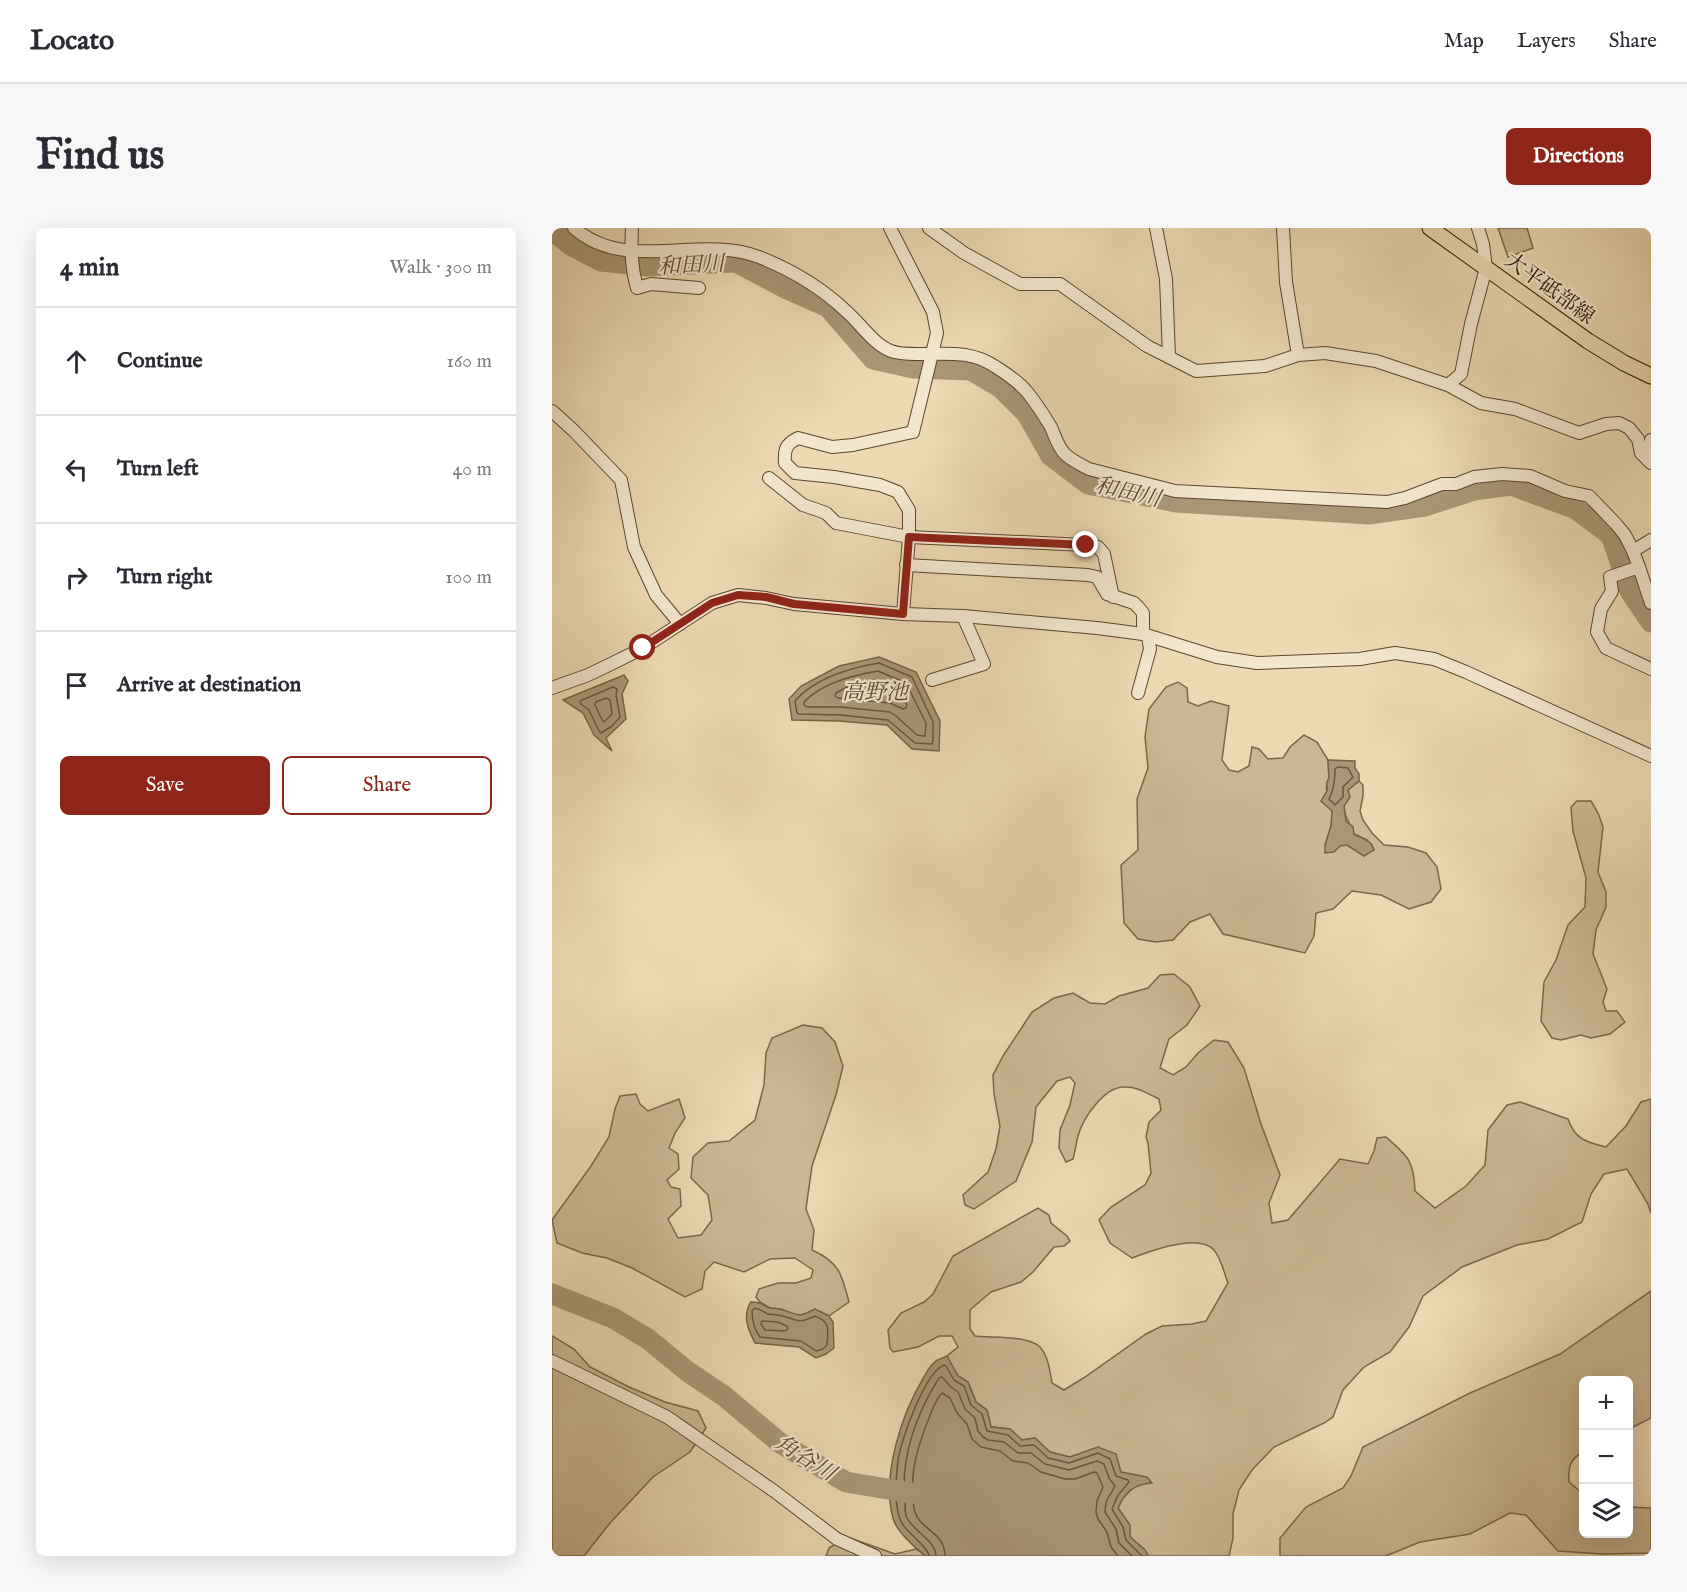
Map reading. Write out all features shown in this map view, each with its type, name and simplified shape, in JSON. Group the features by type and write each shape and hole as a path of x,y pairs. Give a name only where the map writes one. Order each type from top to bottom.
{"main road":[{"name":"大平砥部線","path":"1430,228 1588,341 1651,376"}],"street":[{"path":"574,228 594,241 610,247 660,253 735,251 756,256 811,282 846,311 880,345 892,352 932,357 957,354 979,357 1028,393 1065,454 1089,469 1175,491 1387,502 1442,484 1456,484 1474,477 1502,474 1530,476 1564,491 1589,496 1625,535 1651,603"},
{"path":"632,228 631,250 637,288 651,284 699,288"},
{"path":"890,228 933,312 937,333 914,432 853,445 832,447 798,438 790,442 784,451 785,463 795,473 880,485 898,492 909,510 903,614"},
{"path":"929,228 964,253 1020,284 1060,284 1147,346 1196,370 1265,366 1298,355 1325,353 1376,361 1448,385 1481,403 1515,409 1579,433 1606,424 1619,423 1629,428 1638,439 1641,453 1649,462"},
{"path":"1156,228 1166,279 1169,357"},
{"path":"1283,228 1286,282 1298,355"},
{"path":"1448,385 1461,374 1486,268 1478,228"},
{"path":"552,411 621,480 634,547 656,595 680,624"},
{"path":"1649,462 1651,440"},
{"path":"769,478 803,505 826,513 836,522 909,537 1098,547 1104,555 1113,597"},
{"path":"1633,551 1651,540"},
{"path":"906,565 1097,577 1107,594 1134,603 1143,613 1150,649 1138,693"},
{"path":"1639,567 1610,577 1612,591 1601,609 1597,632 1606,648 1651,669"},
{"path":"552,688 615,662 643,648 712,603 738,595 766,597 794,604 1096,628 1146,635 1217,657 1257,663 1360,659 1395,654 1434,660 1477,677 1651,756"},
{"path":"932,680 984,664 963,616"},
{"path":"552,1361 667,1417 774,1491 837,1539 876,1556"}],"shaded area":[{"path":"1498,228 1527,228 1533,248 1508,257"},
{"path":"1178,682 1187,688 1188,702 1198,706 1211,701 1229,706 1222,760 1229,770 1238,772 1249,766 1252,747 1259,749 1268,759 1283,758 1290,747 1304,735 1317,742 1328,760 1329,778 1326,786 1332,816 1325,845 1347,845 1364,855 1367,840 1354,834 1344,806 1348,790 1359,781 1363,785 1360,811 1372,833 1384,845 1408,847 1426,853 1437,867 1441,889 1431,902 1409,909 1381,895 1352,891 1333,909 1316,913 1314,936 1305,953 1223,934 1210,914 1190,922 1173,940 1156,942 1138,939 1124,923 1121,865 1138,850 1137,799 1148,768 1145,737 1149,709 1166,687"},
{"path":"1577,801 1591,801 1603,827 1598,872 1606,892 1606,907 1596,930 1593,954 1607,989 1603,1002 1606,1011 1617,1011 1625,1022 1610,1034 1591,1038 1581,1035 1561,1040 1552,1038 1541,1021 1544,982 1556,960 1568,925 1585,907 1586,878 1573,831 1571,807"},
{"path":"1174,974 1190,987 1200,1006 1187,1025 1169,1039 1160,1068 1173,1075 1186,1067 1214,1040 1228,1042 1244,1068 1280,1175 1269,1203 1272,1223 1288,1220 1340,1159 1368,1164 1377,1138 1386,1137 1405,1155 1413,1173 1415,1191 1435,1208 1466,1186 1485,1165 1488,1130 1507,1105 1520,1102 1568,1119 1578,1136 1606,1147 1626,1126 1641,1102 1651,1099 1651,1213 1627,1169 1604,1174 1591,1194 1582,1222 1548,1239 1517,1245 1462,1267 1423,1296 1409,1327 1390,1352 1364,1367 1343,1390 1333,1417 1274,1447 1252,1470 1239,1490 1233,1514 1233,1538 1229,1556 1148,1556 1145,1550 1130,1537 1129,1525 1118,1508 1123,1498 1138,1483 1121,1472 1099,1447 1070,1457 1050,1452 1035,1438 1022,1440 1010,1429 991,1427 987,1410 976,1402 968,1382 958,1376 947,1356 958,1347 952,1336 939,1336 918,1347 893,1352 890,1348 888,1330 901,1313 924,1302 933,1294 953,1256 1038,1208 1049,1215 1051,1223 1070,1241 1064,1246 1054,1247 1033,1272 1021,1282 991,1292 970,1310 970,1329 975,1336 1027,1340 1034,1343 1045,1355 1052,1383 1064,1390 1146,1334 1162,1326 1206,1321 1228,1283 1213,1249 1206,1245 1185,1243 1132,1258 1110,1243 1099,1220 1111,1207 1145,1185 1151,1173 1146,1137 1149,1122 1161,1110 1159,1099 1128,1087 1116,1088 1109,1092 1095,1105 1084,1121 1073,1159 1066,1162 1059,1148 1060,1130 1070,1105 1075,1083 1070,1077 1057,1081 1036,1107 1032,1142 1016,1181 974,1209 965,1205 963,1195 988,1172 996,1149 1000,1126 993,1075 1032,1012 1054,998 1073,993 1090,1003 1105,1004 1119,996 1148,988 1160,975"},
{"path":"803,1025 822,1028 835,1042 843,1066 836,1095 812,1166 806,1209 814,1230 812,1250 834,1264 841,1276 849,1302 829,1316 815,1309 797,1316 781,1309 770,1308 760,1302 756,1297 759,1289 778,1283 796,1283 811,1278 813,1270 795,1258 770,1259 744,1272 714,1262 705,1271 702,1289 685,1297 632,1268 557,1243 552,1220 609,1137 620,1096 636,1094 640,1104 648,1111 679,1099 685,1118 669,1148 678,1154 679,1169 667,1180 671,1187 680,1189 681,1206 668,1219 678,1238 701,1235 712,1220 708,1195 691,1178 693,1157 708,1143 729,1141 755,1120 764,1085 766,1053 772,1038"},
{"path":"1651,1291 1651,1418 1633,1427 1633,1376 1579,1376 1579,1455 1570,1468 1569,1482 1579,1491 1579,1538 1633,1538 1633,1507 1651,1508 1651,1553 1602,1554 1558,1551 1526,1515 1510,1513 1470,1534 1420,1542 1386,1556 1280,1556 1280,1538 1306,1507 1343,1488 1351,1476 1363,1447 1470,1393 1560,1354"},
{"path":"552,1336 574,1349 590,1367 665,1402 698,1411 706,1428 690,1452 653,1477 610,1523 584,1556 552,1556"},
{"path":"847,1537 895,1554 916,1549 926,1556 826,1556 829,1548"}],"water":[{"name":"高野池","path":"879,657 916,672 940,721 939,751 912,749 887,725 792,720 789,699 801,686 839,666"},
{"path":"624,675 628,681 622,694 626,719 606,738 612,751 594,735 583,713 563,700"},
{"path":"1328,760 1355,761 1359,781 1348,790 1350,797 1344,806 1346,821 1353,827 1354,834 1369,842 1373,847 1374,850 1364,856 1347,845 1340,846 1334,852 1325,853 1332,811 1321,801 1327,791"},
{"path":"751,1302 799,1315 815,1309 829,1316 833,1322 834,1348 816,1358 799,1347 755,1343 746,1317"},
{"path":"947,1356 958,1376 968,1382 976,1402 987,1410 991,1427 1010,1429 1022,1440 1035,1438 1050,1452 1070,1457 1098,1447 1116,1454 1121,1472 1147,1477 1152,1483 1140,1485 1131,1490 1118,1508 1130,1525 1130,1537 1145,1550 1148,1556 926,1556 912,1544 902,1534 893,1518 890,1501 892,1464 901,1426 916,1392 932,1365"}],"waterway":[{"name":"和田川","path":"552,230 572,246 601,261 649,266 736,262 787,289 828,307 873,359 913,368 971,370 1001,388 1027,414 1051,456 1088,484 1176,502 1369,514 1425,506 1474,490 1511,485 1576,509 1611,535 1630,591 1651,622"},
{"name":"角谷川","path":"552,1294 613,1318 648,1339 687,1371 724,1396 780,1443 846,1482 917,1494"}],"route":[{"path":"643,648 712,603 738,595 766,597 794,604 903,614 909,537 1086,545"}]}
